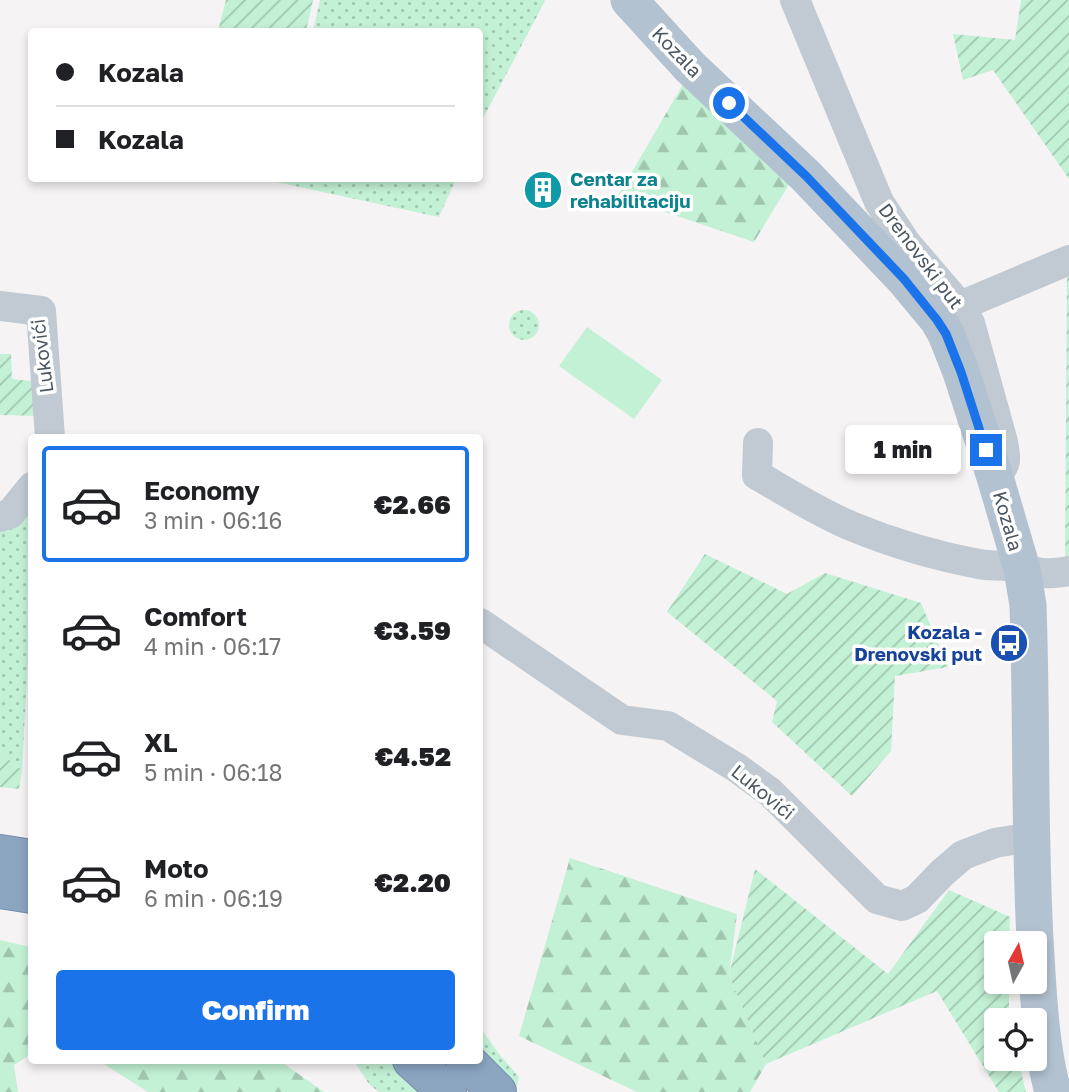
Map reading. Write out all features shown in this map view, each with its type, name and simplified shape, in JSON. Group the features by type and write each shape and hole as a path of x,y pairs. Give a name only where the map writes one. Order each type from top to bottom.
{"highway":[{"path":"0,854 28,858"},
{"path":"0,889 28,893"},
{"path":"416,1064 447,1092"},
{"path":"469,1064 497,1092"}],"main road":[{"name":"Kozala","path":"629,0 690,67 806,176 927,306 946,334 954,354 995,477 1022,569 1028,605 1031,837 1037,982 1057,1071"}],"street":[{"name":"Drenovski put","path":"795,0 879,202 906,243 960,306 970,323 1006,458 995,477"},
{"path":"960,306 1069,260"},
{"name":"Lukovići","path":"0,306 41,312 50,434"},
{"path":"758,443 757,475 850,525 898,544 948,558 1022,569 1037,574 1052,575 1069,571"},
{"path":"0,517 10,514 28,492"},
{"name":"Lukovići","path":"483,625 622,719 668,726 737,768 770,792 877,899 902,906 918,899 963,855 995,843 1031,837"}],"green space":[{"path":"226,0 313,0 307,28 219,28"},
{"path":"320,0 545,1 483,118 483,28 314,28"},
{"path":"1021,0 1069,0 1069,179 993,70 963,80 953,34 1015,40"},
{"path":"686,79 791,181 754,242 618,196"},
{"path":"279,182 455,182 439,217"},
{"path":"1067,272 1069,560 1065,562"},
{"path":"524,310 535,314 539,325 535,336 524,340 513,336 509,325 513,314"},
{"path":"587,327 662,380 634,419 559,366"},
{"path":"0,354 11,354 12,379 39,382 39,416 0,415"},
{"path":"28,508 28,658 22,770 0,753 0,531"},
{"path":"705,554 787,594 825,573 921,603 948,667 895,676 891,751 852,796 772,722 777,701 667,612"},
{"path":"0,753 22,770 19,789 0,787"},
{"path":"570,858 737,914 729,975 766,1064 750,1092 637,1092 519,1036"},
{"path":"755,869 888,974 949,890 1010,917 1009,931 984,931 984,994 1009,994 1009,1008 984,1008 984,1068 937,991 766,1064 729,975"},
{"path":"0,940 28,946 28,1056 14,1065 18,1092 0,1092"},
{"path":"483,1031 519,1077 516,1090 483,1057"},
{"path":"104,1064 284,1064 324,1092 148,1092"},
{"path":"356,1064 393,1064 427,1092 379,1092 369,1084"},
{"path":"986,1071 1021,1071 1026,1092 999,1092"}],"place":[{"name":"Centar za rehabilitaciju","path":"543,190"},
{"name":"Kozala - Drenovski put","path":"1009,643"}],"route":[{"path":"729,103 806,176 927,306 946,334 986,450"}]}
